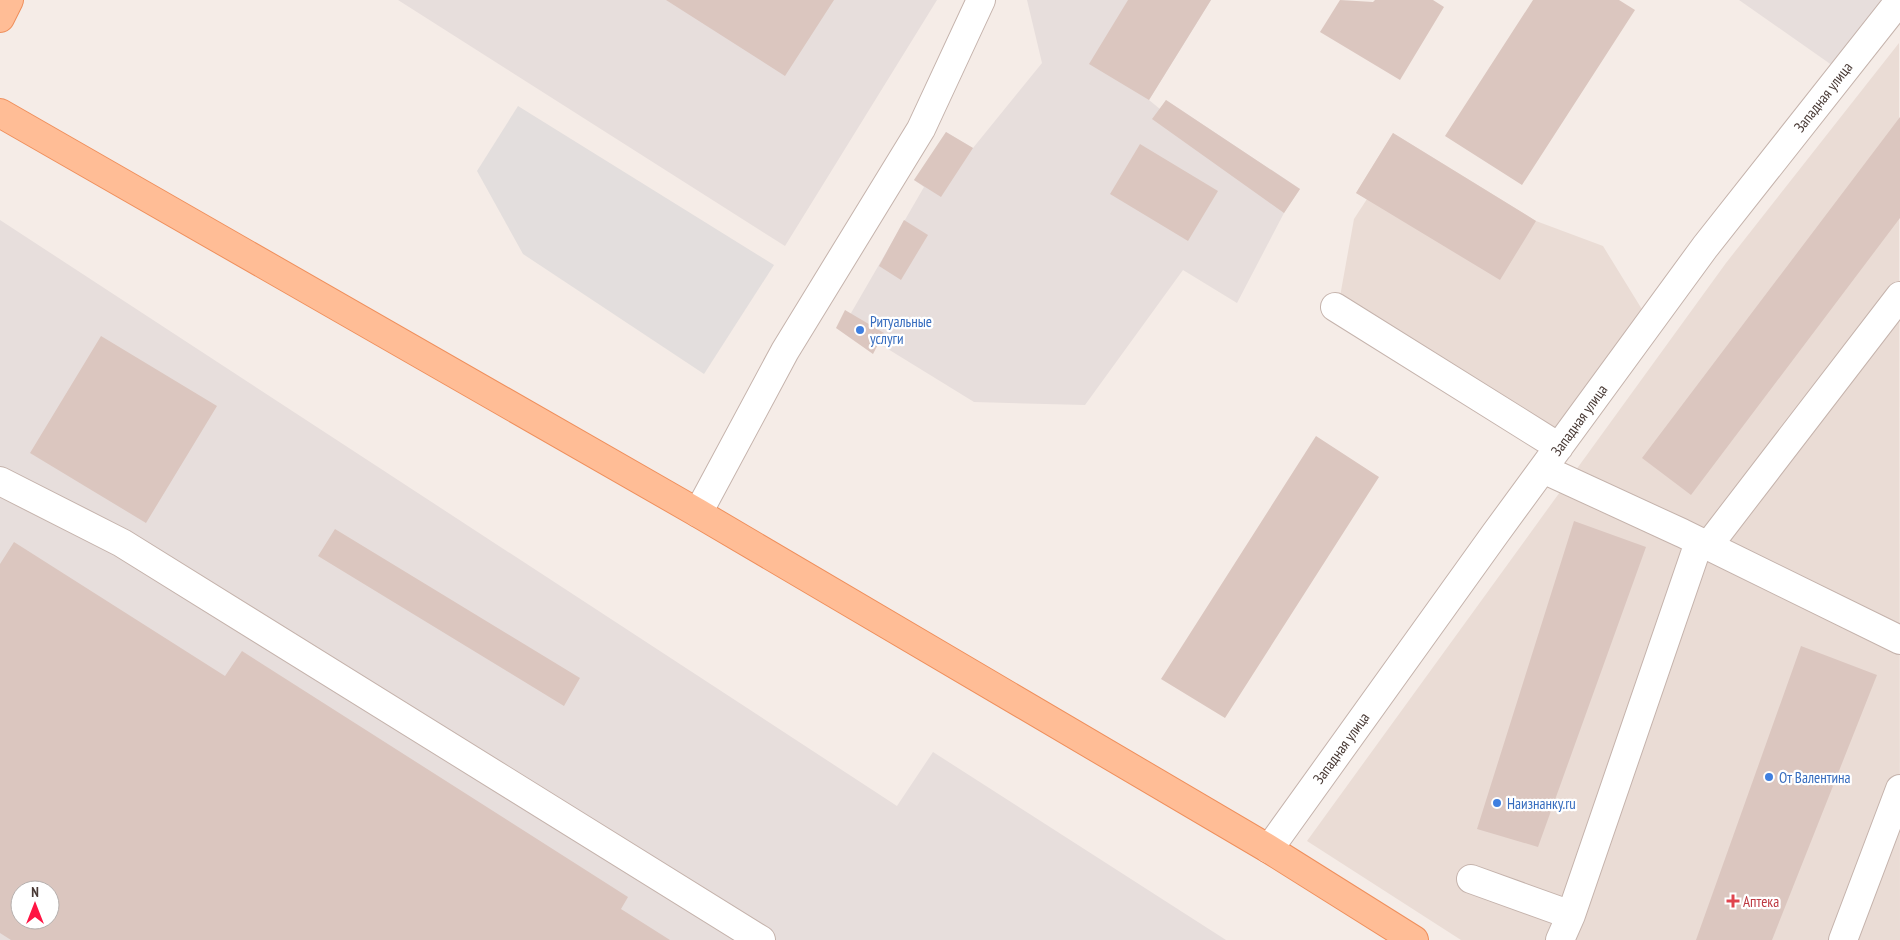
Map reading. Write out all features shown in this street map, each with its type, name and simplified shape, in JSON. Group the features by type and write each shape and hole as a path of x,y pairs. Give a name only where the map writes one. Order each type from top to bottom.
{"main road":[{"path":"0,18 9,0"},
{"path":"0,113 698,513 1269,848 1414,940"}],"street":[{"path":"698,513 785,351 921,129 981,0"},
{"name":"Западная улица","path":"1269,848 1706,248 1898,6"},
{"path":"1560,940 1571,915 1703,544 1900,296"},
{"path":"1335,307 1559,448"},
{"path":"1543,470 1703,544 1900,640"},
{"path":"0,480 122,543 761,940"},
{"path":"1843,940 1900,789"},
{"path":"1471,879 1571,915"}],"shaded area":[{"path":"398,0 937,0 785,246"},
{"path":"1027,0 1211,0 1149,100 1160,109 1166,100 1300,189 1284,213 1237,303 1183,270 1085,405 974,402 883,346 847,320 924,187 914,180 946,132 973,148 1042,63"},
{"path":"1739,0 1885,0 1836,68"},
{"path":"1899,43 1900,940 1461,940 1307,841 1726,263"},
{"path":"518,106 774,265 704,374 523,254 477,171"},
{"path":"1393,133 1536,221 1603,246 1643,311 1555,430 1339,302 1354,219 1367,199 1356,193"},
{"path":"0,220 897,806 933,752 1226,940 0,940"}],"building":[{"path":"666,0 834,0 785,76"},
{"path":"1128,0 1211,0 1149,100 1089,64"},
{"path":"1340,0 1373,2 1375,0 1433,0 1444,7 1400,80 1320,32"},
{"path":"1533,0 1619,0 1635,10 1522,185 1445,136"},
{"path":"1166,100 1300,189 1284,213 1152,119"},
{"path":"1900,117 1900,218 1691,495 1642,458"},
{"path":"946,132 973,148 941,197 914,180"},
{"path":"1393,133 1536,221 1500,280 1356,193"},
{"path":"1140,144 1218,191 1188,241 1110,194"},
{"path":"904,220 928,235 901,280 879,266"},
{"name":"Ритуальные услуги","path":"845,310 884,333 873,354 836,328"},
{"path":"101,336 217,406 146,523 30,453"},
{"path":"1316,436 1379,477 1225,718 1161,679"},
{"path":"1574,521 1646,547 1538,847 1477,829"},
{"path":"335,529 580,678 564,706 318,556"},
{"path":"14,542 225,676 242,651 628,897 621,909 670,940 11,940 0,933 0,564"},
{"path":"1801,646 1877,675 1772,940 1696,940"}],"place":[{"name":"Ритуальные услуги","path":"860,330"},
{"name":"От Валентина","path":"1769,777"},
{"name":"Наизнанку.ru","path":"1497,803"},
{"name":"Аптека","path":"1733,901"}]}
